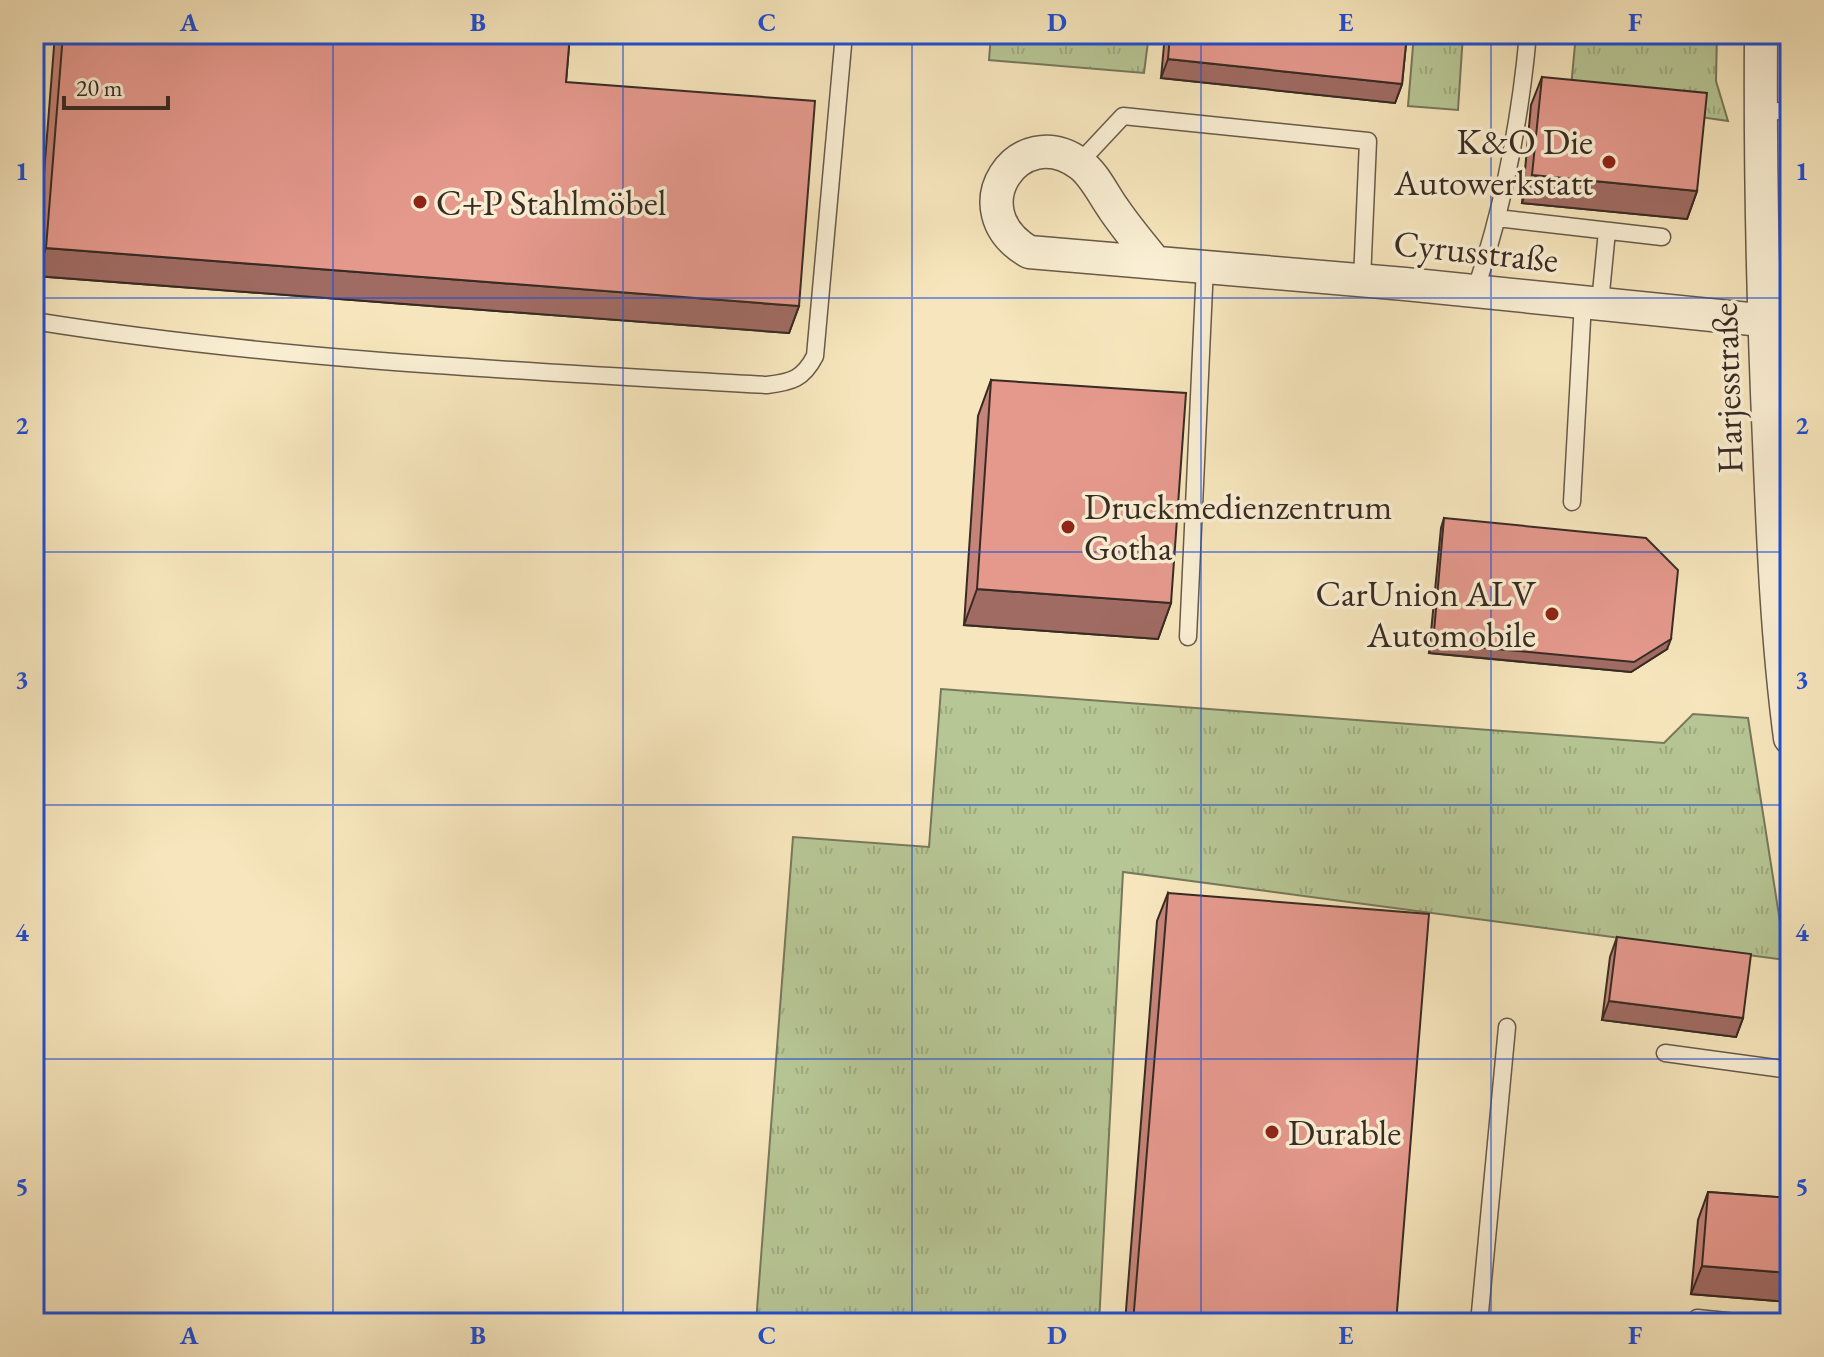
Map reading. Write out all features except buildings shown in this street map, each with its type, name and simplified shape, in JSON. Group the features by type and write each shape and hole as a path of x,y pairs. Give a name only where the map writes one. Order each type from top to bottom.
{"street":[{"name":"Harjesstraße","path":"1761,34 1775,111 1779,656 1790,738"},
{"name":"Cyrusstraße","path":"1079,163 1046,151 1035,152 1018,162 1000,186 998,222 1004,234 1029,252 1362,280 1777,321"},
{"path":"1079,163 1154,261"}],"lane":[{"path":"34,321 173,343 515,370 767,385 794,382 807,371 815,356 844,34"},
{"path":"1475,291 1497,218 1520,118 1528,34"},
{"path":"1079,163 1123,116 1368,141 1362,280"},
{"path":"1497,218 1662,237"},
{"path":"1572,502 1592,302 1607,231"},
{"path":"1188,637 1205,266"},
{"path":"1479,1323 1507,1027"},
{"path":"1665,1053 1790,1070"},
{"path":"1697,1318 1747,1323"}],"green space":[{"path":"991,34 1149,34 1144,73 989,60"},
{"path":"1414,34 1463,34 1458,110 1408,106"},
{"path":"1576,34 1717,34 1716,81 1728,121 1570,98"},
{"path":"941,689 1664,743 1693,714 1748,718 1786,960 1123,872 1099,1323 756,1323 793,837 929,847"}],"place":[{"name":"K&O Die Autowerkstatt","path":"1609,162"},
{"name":"C+P Stahlmöbel","path":"420,202"},
{"name":"Druckmedienzentrum Gotha","path":"1068,527"},
{"name":"CarUnion ALV Automobile","path":"1552,614"},
{"name":"Durable","path":"1272,1132"}]}
